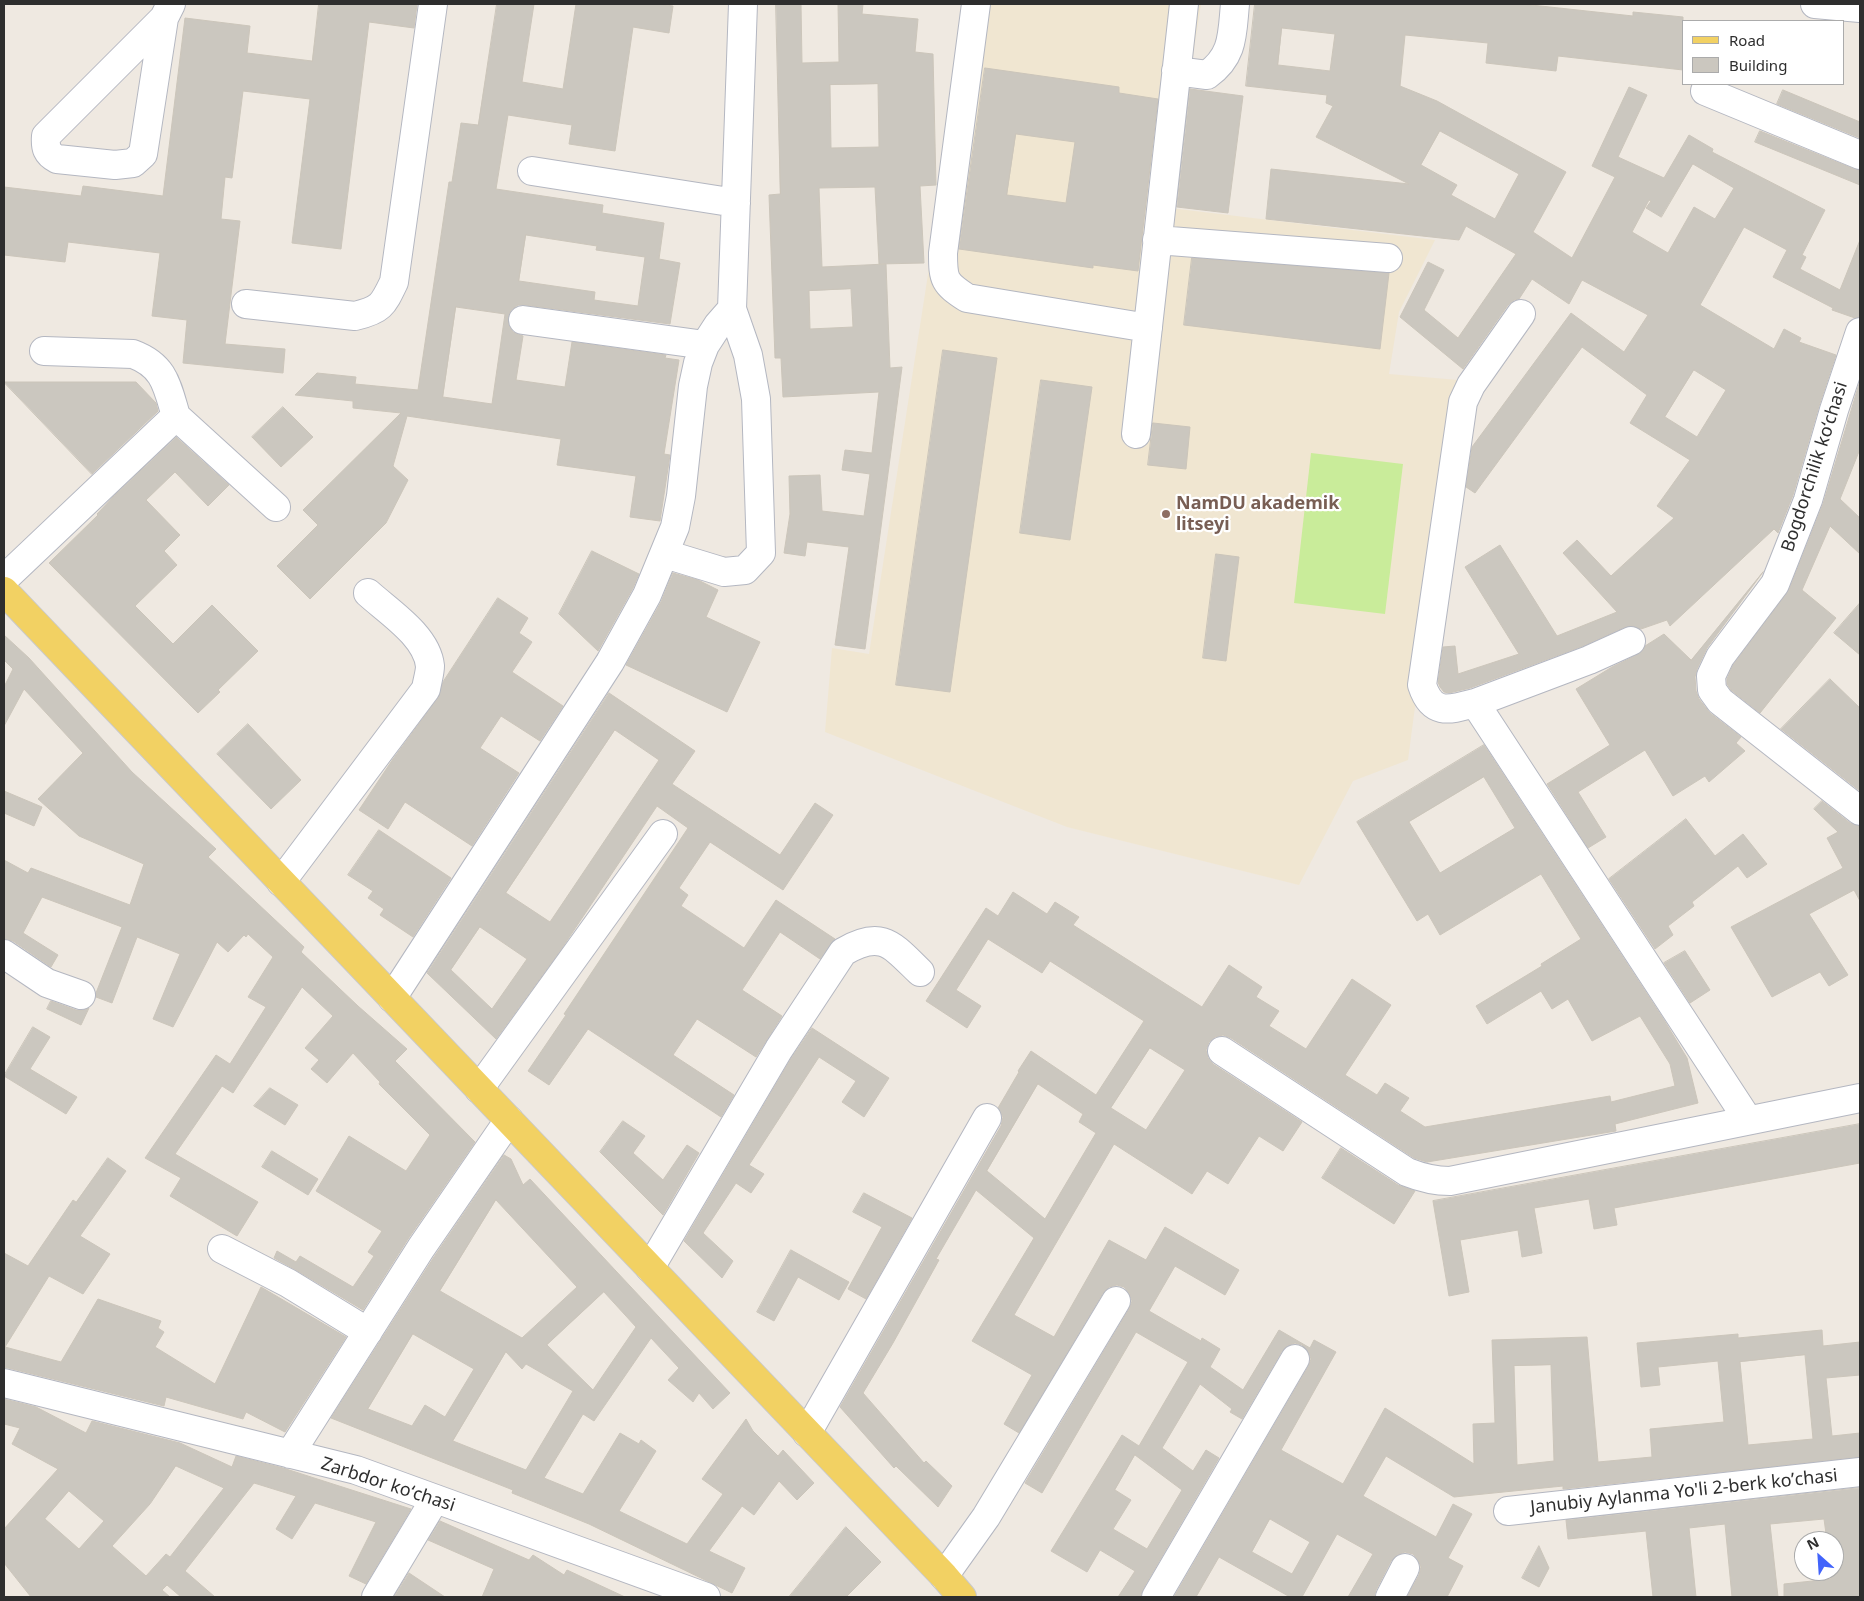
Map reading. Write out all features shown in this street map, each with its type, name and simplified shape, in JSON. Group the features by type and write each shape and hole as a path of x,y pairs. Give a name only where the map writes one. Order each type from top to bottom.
{"main road":[{"path":"4,591 962,1597"}],"street":[{"path":"246,304 355,316 372,312 385,302 394,282 433,4"},
{"path":"665,554 724,572 745,570 761,553 756,399 748,355 732,309 743,4"},
{"path":"976,4 943,253 943,274 950,287 966,298 1148,328"},
{"path":"1136,434 1184,4"},
{"path":"1176,71 1206,75 1225,58 1231,43 1235,4"},
{"path":"1815,4 1860,8"},
{"path":"168,11 143,154 133,163 115,165 57,160 50,155 45,147 46,136 168,11"},
{"path":"1705,91 1860,155"},
{"path":"532,171 736,204"},
{"path":"1157,240 1388,258"},
{"path":"392,998 610,662 647,595 675,527 681,496 693,386 698,363 705,345 718,325 732,309"},
{"path":"1521,314 1471,385 1463,402 1422,685 1426,697 1437,706 1450,710 1475,703 1589,660 1631,641"},
{"path":"523,320 705,345"},
{"name":"Bogdorchilik koʻchasi","path":"1860,332 1834,410 1808,500 1774,584 1720,658 1711,676 1712,690 1720,701 1860,811"},
{"path":"44,351 133,354 146,359 156,366 164,377 176,416 276,507"},
{"path":"4,579 176,416"},
{"path":"281,882 426,689 430,666 425,647 414,633 368,593"},
{"path":"1475,703 1748,1120"},
{"path":"479,1089 663,834"},
{"path":"650,1268 779,1049 843,952 858,943 873,941 892,945 920,972"},
{"path":"4,954 47,983 81,995"},
{"path":"1222,1051 1407,1172 1424,1178 1438,1180 1460,1179 1860,1098"},
{"path":"807,1433 987,1118"},
{"path":"290,1454 421,1248 509,1120"},
{"path":"222,1249 288,1283 368,1332"},
{"path":"944,1576 986,1517 1116,1301"},
{"path":"1156,1597 1295,1359"},
{"name":"Zarbdor koʻchasi","path":"4,1383 356,1470 706,1597"},
{"name":"Janubiy Аylanma Yo'li 2-berk koʼchasi","path":"1508,1511 1860,1472"},
{"path":"376,1597 435,1500"},
{"path":"1390,1597 1405,1568"}],"shaded area":[{"name":"NamDU akademik litseyi","path":"970,4 1201,4 1170,208 1435,240 1399,312 1389,374 1458,380 1408,760 1353,781 1299,885 1067,827 825,732 832,648 869,654"}],"green space":[{"path":"1311,453 1403,464 1385,614 1294,603"}],"building":[{"path":"319,4 417,4 414,28 369,22 341,249 292,243 310,99 243,91 232,178 225,177 221,219 240,221 225,344 285,349 283,373 183,363 187,320 152,316 160,253 68,242 65,262 4,255 4,187 81,196 83,186 163,196 185,18 250,26 247,53 312,61"},
{"path":"497,4 534,4 522,82 563,89 576,4 659,4 673,6 669,33 633,27 615,151 569,144 572,125 508,115 496,189 603,205 602,213 664,223 659,259 680,263 670,324 525,305 518,305 511,310 508,318 509,326 513,332 523,336 516,380 565,387 572,342 666,355 665,358 679,360 664,454 670,455 660,521 630,517 636,476 557,465 561,439 407,416 393,466 408,480 386,523 310,599 277,566 318,525 303,510 401,413 353,408 353,401 295,395 317,373 356,377 355,384 418,390 449,182 452,182 461,123 478,125","holes":["526,235 597,246 596,250 645,257 638,306 594,300 595,292 519,281","456,307 505,314 492,404 443,397"]},
{"path":"776,4 801,4 802,63 839,62 838,4 863,4 862,14 918,19 915,52 933,54 936,185 920,186 924,263 879,264 875,187 819,188 822,267 886,264 890,368 902,367 865,649 835,645 849,547 807,542 805,556 784,553 790,514 789,476 820,475 822,511 864,516 870,474 842,470 845,450 872,453 879,392 783,397 781,358 775,358 769,195 780,194","holes":["878,84 879,147 831,148 830,85","851,289 853,327 810,329 809,291"]},
{"path":"1255,4 1522,4 1633,16 1633,12 1683,17 1682,70 1558,56 1556,71 1486,63 1488,43 1405,35 1400,86 1437,101 1566,172 1533,232 1572,258 1615,177 1592,166 1629,87 1647,95 1618,157 1664,178 1689,135 1713,149 1712,152 1825,210 1802,255 1806,257 1800,269 1840,290 1860,240 1860,317 1855,318 1832,310 1833,308 1773,277 1787,250 1744,227 1700,305 1774,349 1784,329 1801,338 1799,342 1836,355 1793,495 1778,533 1774,529 1670,626 1667,620 1641,629 1633,626 1625,627 1583,646 1470,688 1449,693 1444,692 1440,687 1438,682 1443,647 1455,646 1458,674 1519,654 1465,567 1500,545 1557,636 1617,612 1563,553 1577,540 1611,576 1674,518 1657,506 1690,460 1630,423 1647,395 1582,347 1475,493 1466,487 1472,447 1571,313 1624,352 1648,315 1582,280 1569,304 1532,279 1519,299 1514,300 1508,305 1463,369 1400,317 1428,262 1444,270 1424,310 1458,338 1516,254 1466,226 1459,240 1266,219 1271,169 1409,184 1316,137 1333,106 1326,103 1327,95 1246,86","holes":["1282,28 1335,34 1330,71 1278,65","1440,131 1519,174 1495,219 1451,195 1457,185 1421,165","1693,164 1734,188 1715,219 1694,207 1668,253 1632,232 1649,200 1651,201 1646,208 1661,217","1694,370 1726,390 1697,437 1665,417"]},
{"path":"985,68 1119,87 1119,93 1158,99 1138,271 1093,265 1093,268 959,249","holes":["1016,134 1075,142 1066,203 1007,195"]},
{"path":"1190,89 1243,96 1228,213 1177,207"},
{"path":"1783,90 1860,122 1860,138 1777,104"},
{"path":"1760,131 1860,170 1860,185 1755,142"},
{"path":"1192,258 1389,273 1380,349 1184,325"},
{"path":"943,350 997,358 950,692 896,685"},
{"path":"1041,380 1092,387 1070,540 1020,533"},
{"path":"1860,381 1860,449 1840,499 1860,518 1860,554 1830,526 1802,590 1836,618 1760,713 1731,690 1727,684 1727,679 1733,665 1789,590 1823,504"},
{"path":"4,382 136,382 156,403 158,411 92,474"},
{"path":"283,407 313,437 281,467 252,437"},
{"path":"1153,423 1190,427 1186,469 1148,465"},
{"path":"176,437 229,485 208,506 175,472 146,500 180,535 164,551 177,565 135,606 173,644 212,605 258,651 218,690 220,692 198,713 49,563 98,515 114,496"},
{"path":"592,551 639,574 598,651 559,614"},
{"path":"1216,554 1239,557 1226,661 1203,658"},
{"path":"1763,572 1707,648 1695,677 1696,691 1699,699 1710,713 1741,737 1736,743 1745,751 1709,782 1705,776 1673,796 1645,750 1578,792 1606,837 1588,848 1547,784 1610,745 1576,689 1612,667 1637,655 1645,646 1664,634 1691,660"},
{"path":"673,573 698,580 718,590 706,617 760,642 727,712 626,665 661,602"},
{"path":"498,598 528,618 519,633 532,642 512,672 563,706 540,741 501,716 480,748 519,773 472,846 405,802 388,829 359,810 393,759 438,698 443,682"},
{"path":"1860,603 1860,655 1834,633"},
{"path":"4,635 29,658 132,772 216,849 208,857 304,947 301,952 407,1049 395,1061 475,1142 408,1239 363,1310 274,1258 277,1251 296,1262 300,1256 353,1287 374,1256 368,1252 382,1231 316,1191 349,1136 406,1171 430,1135 379,1084 380,1082 353,1053 327,1083 311,1069 319,1060 305,1048 333,1016 302,987 233,1093 222,1086 175,1154 258,1202 237,1236 170,1196 181,1178 145,1158 216,1055 230,1064 266,1007 248,997 273,957 248,934 246,937 244,935 228,952 217,942 173,1027 153,1019 180,954 137,937 112,1003 96,997 96,993 122,927 42,897 23,933 58,955 51,967 13,941 4,939 4,860 28,873 31,868 130,905 144,864 79,836 38,799 83,753 24,689 4,726 4,687 13,669 4,660"},
{"path":"1830,679 1860,708 1860,791 1781,729"},
{"path":"609,693 695,751 672,784 780,855 815,803 833,815 783,890 710,842 679,888 688,895 681,906 744,948 776,900 835,939 820,959 780,932 742,990 782,1016 756,1057 697,1019 673,1055 734,1095 721,1117 588,1029 549,1085 528,1071 688,828 657,806 560,951 496,1039 427,973","holes":["615,730 659,760 550,922 506,893","480,927 527,959 492,1009 451,970"]},
{"path":"248,724 301,780 271,809 217,754"},
{"path":"1484,745 1687,1058 1698,1103 1615,1124 1616,1131 1427,1162 1414,1158 1231,1038 1223,1035 1215,1037 1209,1042 1206,1050 1208,1058 1213,1064 1302,1122 1283,1151 1259,1136 1228,1184 1207,1171 1192,1194 1114,1144 1014,1315 1054,1337 1109,1240 1146,1260 1165,1227 1239,1270 1225,1295 1175,1266 1149,1311 1201,1341 1202,1338 1220,1349 1210,1367 1243,1390 1279,1330 1310,1348 1314,1340 1336,1352 1281,1450 1343,1484 1385,1408 1474,1464 1473,1424 1495,1423 1492,1340 1587,1337 1598,1462 1652,1457 1650,1429 1724,1422 1718,1361 1658,1367 1660,1385 1641,1387 1637,1343 1738,1334 1738,1338 1822,1330 1823,1346 1860,1342 1860,1375 1826,1378 1832,1436 1860,1433 1860,1457 1563,1489 1563,1486 1454,1497 1386,1456 1363,1496 1436,1537 1453,1504 1472,1514 1448,1558 1463,1566 1447,1597 1407,1597 1419,1575 1421,1567 1413,1554 1405,1552 1397,1555 1391,1561 1374,1597 1348,1597 1373,1554 1337,1534 1302,1597 1290,1597 1219,1557 1196,1597 1174,1597 1308,1367 1311,1359 1308,1351 1302,1345 1295,1343 1287,1346 1282,1351 1242,1419 1230,1412 1232,1409 1200,1384 1162,1448 1193,1471 1206,1450 1219,1458 1140,1597 1118,1597 1135,1571 1100,1550 1087,1572 1051,1551 1122,1435 1139,1446 1188,1362 1136,1332 1042,1493 1025,1483 1129,1309 1132,1301 1124,1287 1117,1285 1109,1287 1103,1293 1019,1433 1004,1424 1032,1375 972,1341 1034,1238 976,1190 936,1259 939,1260 893,1343 863,1393 924,1463 926,1461 952,1486 938,1507 896,1466 894,1468 840,1407 1001,1126 1003,1117 998,1108 1031,1051 1096,1095 1144,1021 1050,961 1042,973 988,939 956,990 981,1006 967,1028 926,1001 986,908 998,916 1013,892 1047,914 1055,902 1079,917 1073,925 1202,1007 1229,965 1262,987 1256,997 1279,1011 1269,1026 1306,1049 1352,979 1391,1005 1345,1075 1377,1095 1385,1083 1409,1098 1400,1111 1425,1127 1610,1096 1611,1102 1675,1086 1670,1064 1640,1016 1592,1041 1568,999 1552,1009 1541,991 1487,1024 1476,1006 1542,966 1541,964 1581,939 1541,874 1440,935 1428,914 1417,921 1357,822","holes":["1484,777 1515,828 1440,873 1409,822","1150,1048 1185,1070 1146,1130 1111,1108","1038,1084 1083,1114 1079,1122 1096,1133 1045,1219 987,1171","1805,1355 1813,1439 1748,1445 1740,1362","1551,1365 1554,1461 1517,1465 1514,1366","1135,1455 1182,1490 1147,1549 1113,1529 1131,1500 1115,1490","1270,1519 1310,1542 1292,1574 1252,1552"]},
{"path":"4,791 42,807 34,826 4,813"},
{"path":"1822,801 1850,823 1860,826 1860,901 1854,890 1809,914 1848,975 1829,986 1820,972 1772,997 1731,927 1843,868 1827,838 1838,832 1814,809"},
{"path":"1686,819 1715,856 1743,834 1767,864 1747,878 1738,866 1692,902 1694,906 1668,926 1673,935 1655,949 1609,879"},
{"path":"379,830 451,878 413,937 380,915 384,909 368,898 373,891 348,875"},
{"path":"1685,951 1710,990 1690,1003 1664,963"},
{"path":"51,1001 76,1010 89,1008 81,1025 47,1009"},
{"path":"33,1027 50,1037 30,1069 77,1097 66,1114 4,1076"},
{"path":"812,1028 889,1078 864,1117 842,1102 856,1081 819,1057 749,1165 764,1174 751,1193 736,1183 703,1233 733,1261 722,1278 684,1241 792,1057"},
{"path":"270,1088 298,1105 285,1125 254,1106"},
{"path":"623,1121 645,1136 633,1153 663,1180 687,1145 699,1153 663,1215 600,1152"},
{"path":"1860,1124 1860,1163 1614,1208 1617,1225 1594,1229 1589,1199 1534,1208 1542,1253 1522,1257 1518,1230 1460,1240 1469,1292 1449,1296 1433,1201"},
{"path":"1341,1148 1398,1185 1415,1191 1394,1224 1322,1178"},
{"path":"272,1151 318,1179 308,1195 262,1167"},
{"path":"504,1155 511,1159 523,1185 530,1179 730,1393 713,1409 699,1393 693,1402 668,1380 679,1368 651,1338 594,1421 583,1414 544,1478 583,1494 620,1433 639,1444 641,1440 656,1451 619,1511 687,1544 723,1494 702,1479 746,1419 753,1431 778,1456 783,1450 814,1483 797,1500 779,1481 754,1515 742,1506 709,1551 745,1568 732,1593 589,1524 512,1493 513,1490 331,1418 434,1257","holes":["496,1200 577,1287 522,1338 440,1291","604,1292 636,1327 593,1390 547,1345","413,1334 474,1369 445,1417 425,1405 412,1426 368,1409","506,1352 522,1369 526,1364 573,1391 526,1470 453,1441"]},
{"path":"108,1158 126,1171 80,1236 110,1254 83,1294 49,1276 5,1347 61,1362 98,1299 161,1321 158,1328 164,1332 155,1347 215,1384 261,1287 346,1337 285,1432 246,1412 243,1419 166,1397 164,1406 4,1367 4,1253 28,1266 73,1200 76,1202"},
{"path":"864,1193 912,1218 866,1299 848,1289 882,1227 853,1212"},
{"path":"791,1250 849,1282 839,1300 798,1277 774,1321 757,1312"},
{"path":"4,1399 36,1407 86,1433 92,1421 180,1443 232,1467 236,1456 283,1468 411,1509 366,1584 349,1576 376,1522 315,1503 292,1539 276,1529 296,1496 254,1483 185,1571 215,1597 181,1597 167,1585 162,1590 170,1597 31,1597 4,1563 4,1529 58,1469 12,1444 20,1428 4,1424","holes":["176,1466 224,1488 170,1557 166,1554 146,1576 112,1546 150,1504","69,1491 104,1521 79,1549 45,1519"]},
{"path":"1860,1488 1860,1597 1784,1597 1784,1584 1812,1581 1844,1581 1844,1531 1826,1531 1824,1519 1770,1524 1778,1597 1732,1597 1725,1524 1689,1528 1696,1597 1653,1597 1646,1531 1568,1539 1566,1520"},
{"path":"440,1521 529,1560 533,1555 564,1575 567,1570 625,1597 482,1597 494,1569 428,1540"},
{"path":"846,1527 881,1562 846,1597 789,1597"},
{"path":"1539,1546 1549,1568 1539,1587 1522,1578"},
{"path":"409,1573 445,1597 394,1597"}],"place":[{"name":"NamDU akademik litseyi","path":"1166,514"}]}
